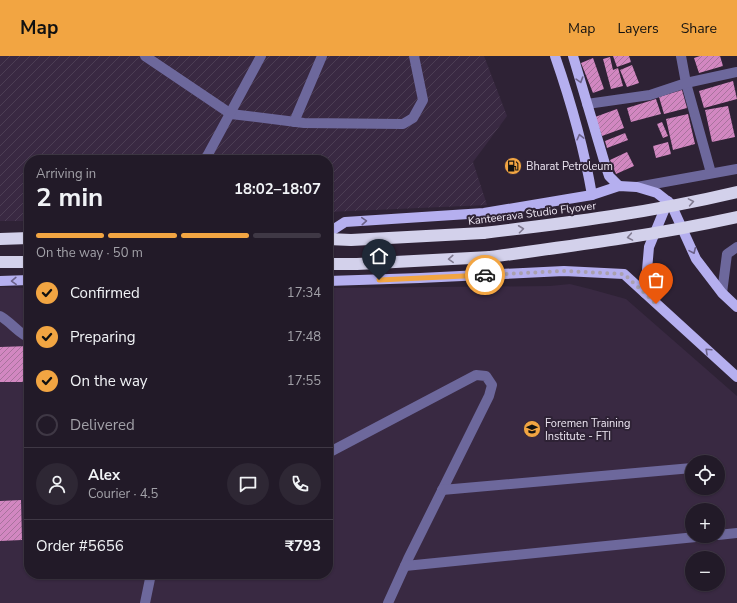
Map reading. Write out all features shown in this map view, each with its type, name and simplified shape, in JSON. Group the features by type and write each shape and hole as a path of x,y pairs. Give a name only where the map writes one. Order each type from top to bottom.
{"highway":[{"name":"Kanteerava Studio Flyover","path":"333,239 350,240 483,234 580,222 700,201 737,192"},
{"path":"333,264 490,257 591,243 737,217"},
{"path":"0,239 24,238"},
{"path":"0,262 24,262"}],"main road":[{"path":"556,56 572,106 589,175 592,195"},
{"path":"573,56 609,176 619,186"},
{"path":"333,230 345,222 484,213 592,195 619,186 637,187 657,193 671,204 696,259 722,293 737,307"},
{"path":"645,293 649,248 668,201"},
{"path":"333,281 564,271 624,274 737,378"},
{"path":"0,281 24,280"}],"street":[{"path":"145,56 231,114 304,123 403,124 413,118 423,100 414,56"},
{"path":"208,155 261,56"},
{"path":"294,122 322,56"},
{"path":"681,56 686,83 711,173"},
{"path":"587,104 650,95 686,83 737,72"},
{"path":"637,187 737,169"},
{"path":"722,293 727,254 737,247"},
{"path":"0,316 24,335"},
{"path":"333,450 476,375 486,376 492,385 490,396 404,566 388,603"},
{"path":"442,490 685,469"},
{"path":"725,534 737,533"},
{"path":"404,566 685,538"},
{"path":"145,603 150,579"}],"shaded area":[{"path":"0,56 484,56 507,116 473,162 487,205 333,212 333,155 24,155 24,221 0,221"},
{"name":"Foremen Training Institute - FTI","path":"570,284 590,289 626,299 737,396 737,603 0,603 0,287 24,288 24,579 333,579 333,288 550,286"}],"building":[{"path":"613,56 629,56 631,62 617,67"},
{"path":"700,56 720,56 723,66 699,73 694,58"},
{"path":"610,57 613,70 618,68 623,86 611,89 603,59"},
{"path":"593,58 604,89 593,93 581,63"},
{"path":"632,65 639,83 627,87 620,70"},
{"path":"733,81 737,99 704,108 699,91"},
{"path":"682,90 687,108 664,114 659,97"},
{"path":"656,99 661,114 631,122 627,108"},
{"path":"728,106 735,137 712,142 705,110"},
{"path":"617,109 624,128 602,136 595,117"},
{"path":"688,114 695,144 673,150 666,119"},
{"path":"662,122 668,136 663,138 657,124"},
{"path":"625,133 628,140 607,148 605,141"},
{"path":"668,142 671,154 656,158 653,146"},
{"path":"627,152 634,166 616,174 610,160"},
{"path":"24,346 24,382 0,382 0,347"},
{"path":"21,500 22,540 0,541 0,501"}],"way so far":[{"path":"485,275 564,271 624,274 656,304"}],"place":[{"name":"Bharat Petroleum","path":"513,166"},
{"name":"Foremen Training Institute - FTI","path":"532,429"}],"route":[{"path":"379,280 485,275"}]}
